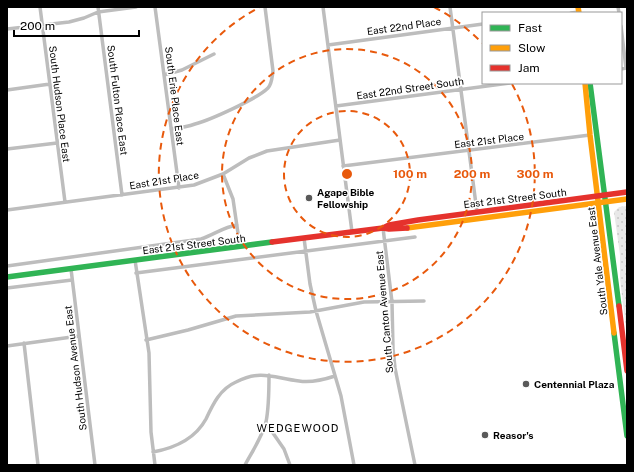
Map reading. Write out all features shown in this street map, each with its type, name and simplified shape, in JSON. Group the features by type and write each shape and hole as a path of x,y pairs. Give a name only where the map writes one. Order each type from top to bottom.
{"main road":[{"name":"South Yale Avenue East","path":"585,84 590,135 625,408 627,436"},
{"name":"South Yale Avenue East","path":"590,84 627,371"},
{"name":"East 21st Street South","path":"7,277 383,228 389,225 418,220 627,192"},
{"name":"East 21st Street South","path":"383,228 389,230 419,227 627,199"},
{"path":"477,212 481,219"},
{"path":"418,220 419,227"},
{"path":"617,352 625,351"}],"street":[{"name":"South Hudson Place East","path":"40,7 65,202"},
{"name":"South Fulton Place East","path":"98,7 122,195"},
{"path":"7,29 77,20 98,12 136,7"},
{"name":"South Erie Place East","path":"155,7 178,188"},
{"path":"171,129 196,124 212,118 259,95 269,88 273,71 265,7"},
{"path":"323,7 352,232"},
{"path":"450,7 477,212"},
{"name":"East 22nd Place","path":"328,45 482,24"},
{"path":"626,68 622,32 627,32"},
{"path":"164,75 182,70 214,54"},
{"path":"7,90 50,84"},
{"name":"East 22nd Street South","path":"336,106 502,84"},
{"name":"East 21st Place","path":"343,166 590,135"},
{"name":"East 21st Place","path":"7,210 194,185 223,174 249,158 267,151 340,140"},
{"path":"7,150 57,143"},
{"path":"223,174 233,199 240,247"},
{"name":"East 21st Street South","path":"7,266 201,239 210,236 228,226 237,225"},
{"name":"South Canton Avenue East","path":"383,228 392,302 393,348 415,465"},
{"name":"East 21st Street South","path":"136,273 414,237"},
{"path":"304,238 310,284 316,311 341,396 354,465"},
{"path":"134,260 150,368 151,432 155,465"},
{"name":"South Hudson Avenue East","path":"70,269 95,465"},
{"path":"7,288 72,280"},
{"path":"146,340 236,316 316,311 364,302 424,301"},
{"path":"7,346 79,336"},
{"path":"24,343 38,465"},
{"path":"153,452 175,446 192,436 205,420 210,408 220,394 231,384 251,376 269,375 298,381 312,382 335,376"},
{"path":"245,465 266,422 269,395 269,375"},
{"path":"266,422 284,449 290,465"}],"shaded area":[{"path":"627,206 627,337 620,279 620,255 614,212 619,207"}],"traffic: fast":[{"path":"590,84 619,306"},
{"path":"7,277 272,242"},
{"path":"614,333 627,436"}],"traffic: slow":[{"path":"578,7 579,12"},
{"path":"585,84 614,333"},
{"path":"407,228 627,199"}],"traffic: jam":[{"path":"383,228 389,225 418,220 627,192"},
{"path":"272,242 383,228 407,228"},
{"path":"619,306 627,371"}],"place":[{"name":"Agape Bible Fellowship","path":"309,198"},
{"name":"Centennial Plaza","path":"526,384"},
{"name":"Reasor's","path":"485,435"}],"district":[{"name":"WEDGEWOOD","path":"298,428"}]}
